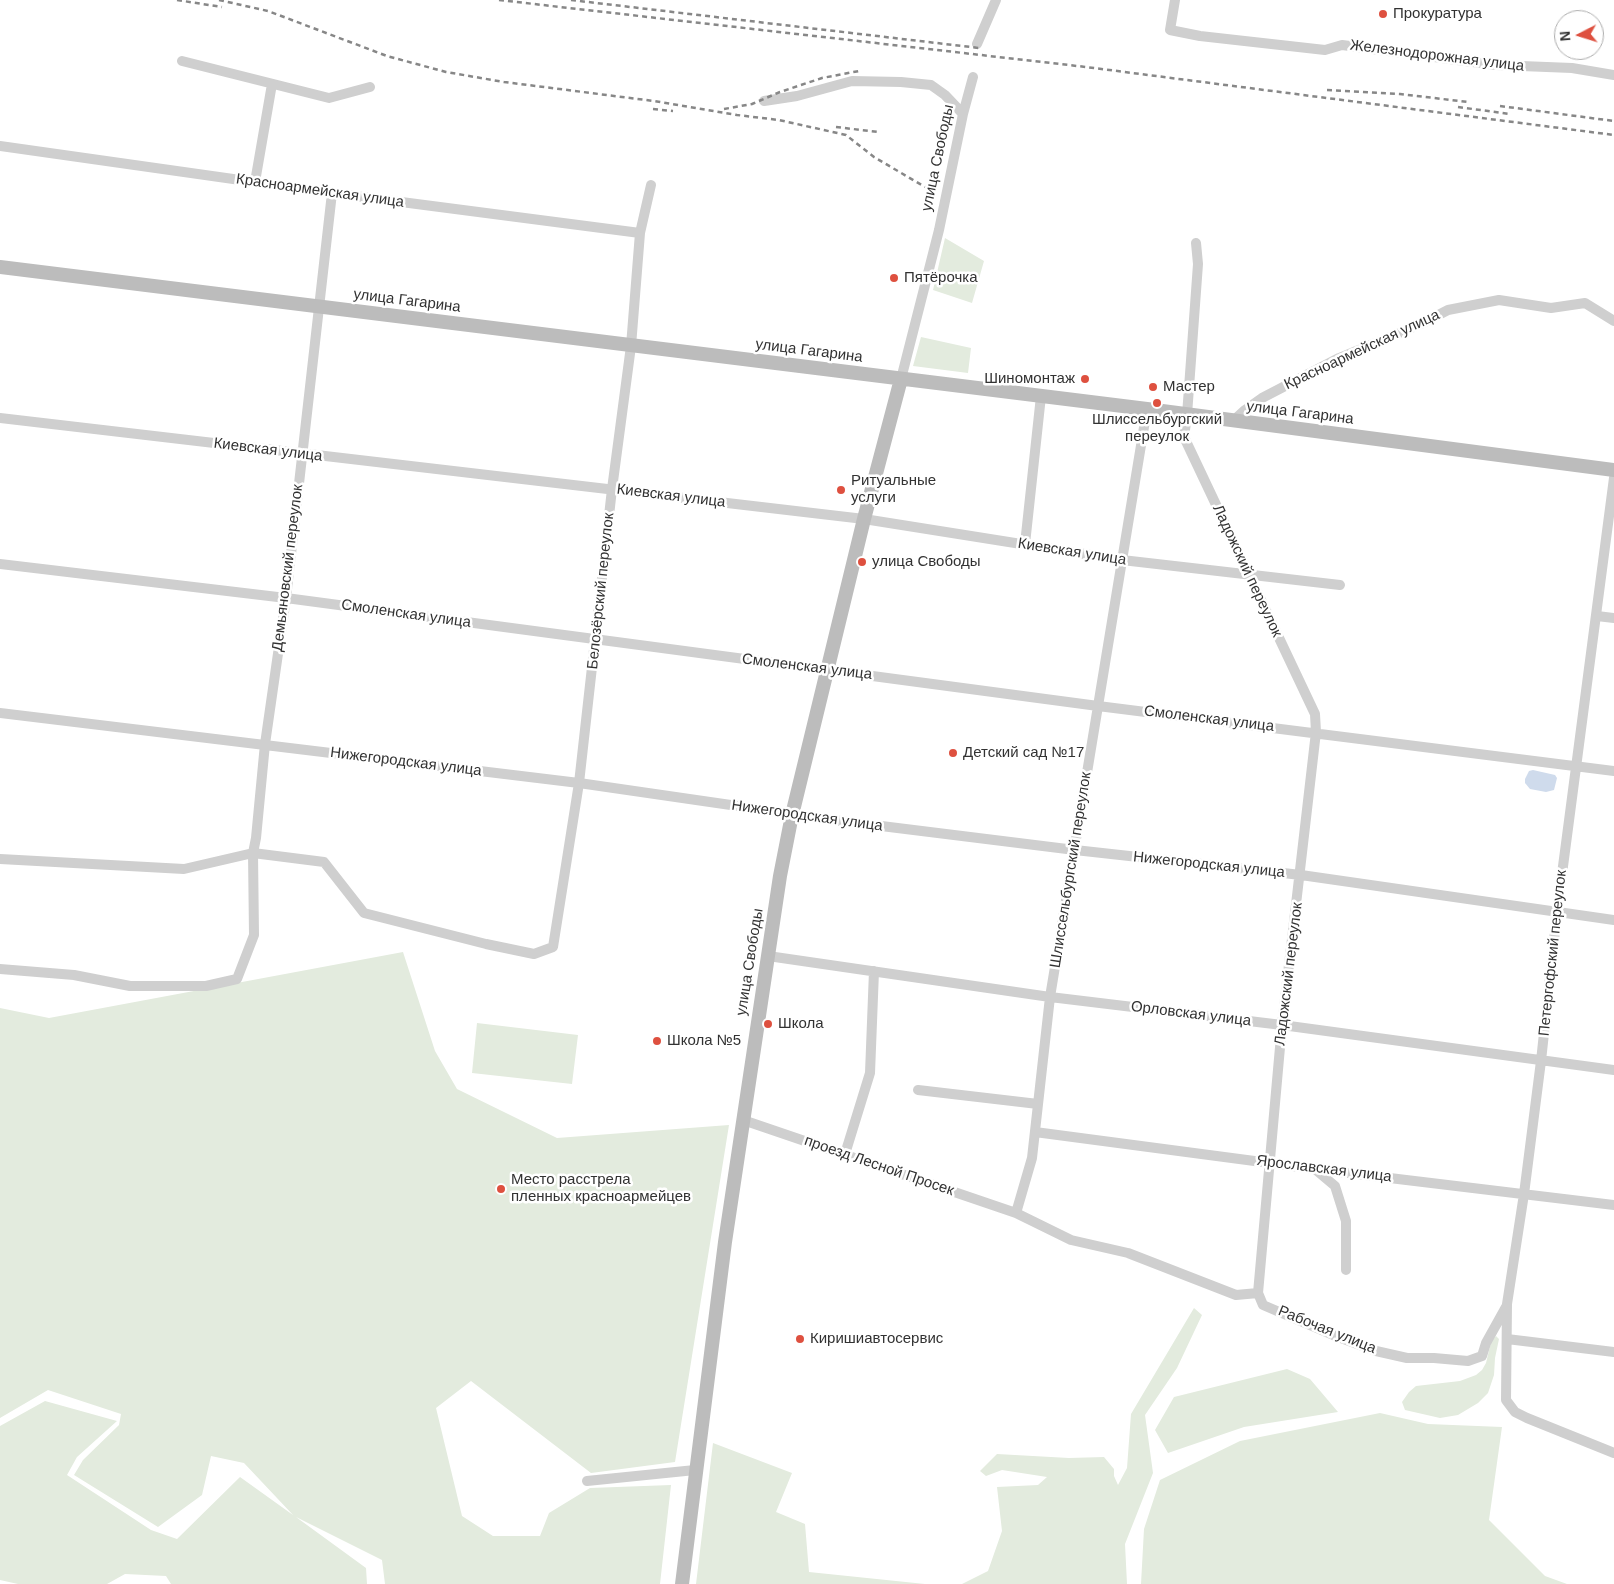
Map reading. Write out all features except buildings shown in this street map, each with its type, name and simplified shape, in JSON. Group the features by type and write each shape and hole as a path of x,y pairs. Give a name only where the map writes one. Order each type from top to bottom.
{"street":[{"path":"977,44 996,0"},
{"name":"Железнодорожная улица","path":"1175,0 1170,30 1200,36 1325,50 1342,45 1496,65 1572,68 1614,75"},
{"path":"182,61 329,98 370,87"},
{"name":"улица Свободы","path":"682,1584 725,1242 780,876 792,815 864,519 939,230 963,114 973,77"},
{"path":"764,101 797,96 852,81 901,82 932,85 945,95 963,114"},
{"path":"255,182 272,84"},
{"name":"Красноармейская улица","path":"0,146 332,193 640,233"},
{"name":"Белозёрский переулок","path":"253,853 324,862 364,913 486,944 534,954 552,948 579,783 612,489 632,346 640,233 651,185"},
{"name":"Демьяновский переулок","path":"0,969 74,976 130,986 206,986 237,979 254,934 253,853 265,744 286,598 332,193"},
{"name":"Ладожский переулок","path":"1196,242 1198,264 1184,437 1315,714 1316,732 1301,876 1282,1025 1258,1293"},
{"name":"улица Гагарина","path":"0,267 1147,409 1614,470"},
{"name":"Красноармейская улица","path":"1234,421 1245,410 1262,398 1334,360 1421,324 1448,310 1500,300 1550,308 1585,304 1614,321"},
{"path":"1025,544 1041,396"},
{"name":"Шлиссельбургский переулок","path":"1016,1213 1032,1158 1050,997 1147,409"},
{"name":"Киевская улица","path":"0,418 864,519 1122,560 1340,584"},
{"name":"Петергофский переулок","path":"1614,478 1557,912 1524,1194 1508,1304 1506,1400 1515,1412 1614,1453"},
{"name":"Смоленская улица","path":"0,564 286,598 1098,706 1614,771"},
{"path":"1597,616 1614,618"},
{"name":"Нижегородская улица","path":"0,713 579,783 792,815 1301,876 1614,920"},
{"path":"0,859 184,869 253,853"},
{"name":"Орловская улица","path":"768,956 1050,997 1282,1025 1614,1070"},
{"path":"845,1154 870,1073 874,971"},
{"path":"918,1090 1038,1104"},
{"name":"проезд Лесной Просек","path":"743,1120 1016,1213"},
{"name":"Ярославская улица","path":"1035,1132 1315,1169 1614,1205"},
{"path":"1315,1169 1335,1186 1346,1221 1346,1270"},
{"path":"1016,1213 1071,1240 1128,1253 1236,1295 1258,1293"},
{"name":"Рабочая улица","path":"1258,1293 1263,1304 1333,1335 1376,1351 1407,1358 1468,1361 1482,1356 1486,1343 1508,1304"},
{"path":"1507,1339 1614,1352"},
{"path":"587,1481 695,1470"}],"shaded area":[{"path":"945,238 984,261 972,303 933,290"},
{"path":"921,337 971,348 968,373 913,366"},
{"path":"403,952 435,1051 457,1089 557,1138 729,1125 675,1462 591,1473 471,1381 436,1408 462,1516 493,1536 540,1536 549,1513 590,1488 671,1485 660,1584 385,1584 382,1560 296,1517 366,1568 367,1584 171,1584 166,1576 125,1574 107,1584 18,1584 0,1580 0,1426 45,1401 117,1421 77,1457 67,1475 151,1530 177,1539 240,1477 293,1515 244,1463 211,1456 202,1495 158,1527 74,1475 83,1460 119,1425 121,1414 48,1390 0,1418 0,1008 49,1018"},
{"path":"477,1023 578,1035 572,1084 472,1073"},
{"path":"1194,1308 1202,1315 1177,1368 1145,1415 1153,1473 1125,1544 1127,1584 962,1584 988,1571 1002,1531 997,1487 1038,1485 1047,1477 1002,1470 986,1476 980,1471 997,1454 1069,1458 1104,1457 1114,1469 1114,1476 1118,1485 1127,1468 1131,1414"},
{"path":"1496,1336 1499,1339 1494,1375 1488,1393 1478,1403 1458,1415 1440,1418 1405,1410 1402,1402 1416,1386 1460,1381 1476,1375 1486,1363 1491,1342"},
{"path":"1287,1369 1310,1379 1338,1412 1244,1427 1168,1453 1155,1430 1174,1397"},
{"path":"1380,1413 1428,1424 1502,1427 1489,1520 1545,1576 1567,1584 1141,1584 1144,1529 1160,1480 1240,1441"},
{"path":"713,1443 792,1473 776,1512 805,1524 809,1572 925,1584 696,1584"}],"water":[{"path":"1533,770 1555,775 1557,778 1554,790 1546,792 1530,789 1525,783 1525,779 1529,771"}],"railway":[{"path":"177,0 222,7"},
{"path":"219,0 268,11 387,56 446,72 504,82 654,101 779,120 846,135 874,157 925,187"},
{"path":"499,0 1086,67 1614,135"},
{"path":"571,0 979,48"},
{"path":"724,109 752,104 822,78 859,71"},
{"path":"1327,90 1400,94 1468,102"},
{"path":"1500,106 1614,121"},
{"path":"1458,107 1510,114"},
{"path":"653,109 673,111"},
{"path":"836,127 878,132"}],"place":[{"name":"Прокуратура","path":"1383,14"},
{"name":"Пятёрочка","path":"894,278"},
{"name":"Шиномонтаж","path":"1085,379"},
{"name":"Мастер","path":"1153,387"},
{"name":"Шлиссельбургский переулок","path":"1157,403"},
{"name":"Ритуальные услуги","path":"841,490"},
{"name":"улица Свободы","path":"862,562"},
{"name":"Детский сад №17","path":"953,753"},
{"name":"Школа","path":"768,1024"},
{"name":"Школа №5","path":"657,1041"},
{"name":"Место расстрела пленных красноармейцев","path":"501,1189"},
{"name":"Киришиавтосервис","path":"800,1339"}]}
